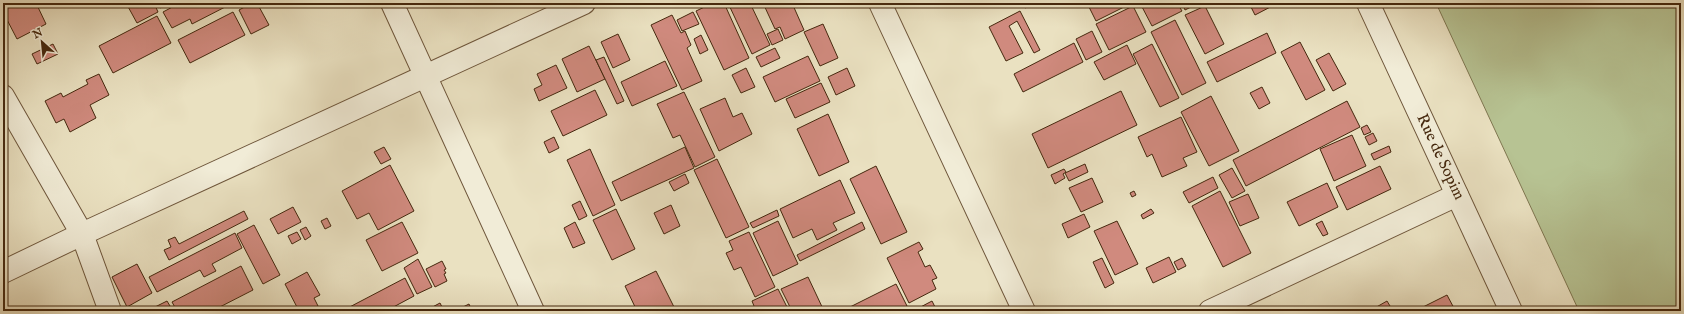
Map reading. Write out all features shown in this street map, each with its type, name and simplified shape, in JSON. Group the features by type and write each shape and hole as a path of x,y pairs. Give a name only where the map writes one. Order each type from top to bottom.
{"street":[{"path":"392,3 533,311"},
{"path":"3,272 82,234 584,3"},
{"path":"880,3 1024,311"},
{"name":"Rue de Sopim","path":"1368,3 1511,311"},
{"path":"3,96 82,234 110,311"},
{"path":"1210,311 1457,195"}],"green space":[{"path":"1436,3 1681,3 1681,311 1579,311"}],"building":[{"path":"10,3 36,3 46,24 17,39 3,12 3,6"},
{"path":"112,3 121,3 114,7"},
{"path":"126,3 154,3 158,12 137,23"},
{"path":"158,3 169,3 160,8"},
{"path":"180,3 228,3 229,5 192,24 190,19 172,28 163,12"},
{"path":"252,3 257,3 269,25 251,34 239,10"},
{"path":"713,3 724,3 749,58 724,70 696,11"},
{"path":"728,3 750,3 770,45 752,54"},
{"path":"763,3 792,3 804,30 785,39 780,27 775,29"},
{"path":"1023,3 1034,3 1025,8"},
{"path":"1087,3 1129,3 1130,4 1096,21"},
{"path":"1140,3 1177,3 1182,11 1152,26"},
{"path":"1182,3 1192,3 1193,6 1185,10"},
{"path":"1249,3 1278,3 1255,15"},
{"path":"1133,6 1146,32 1109,50 1096,24"},
{"path":"1205,6 1224,44 1205,54 1185,15"},
{"path":"1020,11 1040,50 1034,53 1017,21 1009,26 1023,53 1006,61 989,27"},
{"path":"233,12 245,35 190,63 178,40"},
{"path":"693,12 699,24 682,31 677,20"},
{"path":"672,15 681,33 685,31 691,45 687,48 702,81 682,90 651,25"},
{"path":"157,16 171,43 113,73 99,46"},
{"path":"1175,20 1206,83 1182,95 1151,32"},
{"path":"823,24 838,58 820,66 804,32"},
{"path":"778,29 783,40 772,45 767,34"},
{"path":"1092,31 1102,52 1086,60 1076,39"},
{"path":"1267,33 1276,53 1217,82 1207,62"},
{"path":"618,34 630,60 613,68 601,42"},
{"path":"701,35 708,50 700,54 694,39"},
{"path":"1300,42 1325,90 1306,100 1281,52"},
{"path":"1074,43 1083,62 1023,92 1014,74"},
{"path":"53,44 58,54 37,64 32,54"},
{"path":"1152,44 1179,98 1160,107 1133,54"},
{"path":"1127,45 1136,64 1104,80 1094,62"},
{"path":"589,46 605,79 577,92 562,59"},
{"path":"775,48 780,58 761,67 756,57"},
{"path":"1329,53 1346,84 1333,91 1316,60"},
{"path":"808,56 820,81 775,102 763,77"},
{"path":"604,57 624,101 617,104 596,60"},
{"path":"665,61 677,86 632,106 621,82"},
{"path":"556,65 567,88 539,101 534,89 542,85 537,74"},
{"path":"746,68 755,87 741,93 732,75"},
{"path":"847,68 855,86 836,95 828,77"},
{"path":"99,74 109,95 90,105 96,118 70,132 64,119 56,123 45,101 61,93 63,97 88,84 86,80"},
{"path":"821,83 830,102 795,118 786,99"},
{"path":"1262,87 1270,103 1259,109 1250,93"},
{"path":"595,90 607,115 563,136 551,111"},
{"path":"1121,91 1137,125 1048,168 1032,134"},
{"path":"684,92 715,157 695,167 680,135 673,138 657,104"},
{"path":"1211,96 1239,151 1209,166 1181,112"},
{"path":"725,98 733,117 742,113 752,134 719,151 700,109"},
{"path":"1347,101 1360,127 1246,186 1233,160"},
{"path":"828,114 849,162 819,176 797,129"},
{"path":"1181,117 1197,152 1183,158 1187,166 1162,177 1152,154 1147,157 1138,137"},
{"path":"1367,125 1371,132 1364,135 1361,128"},
{"path":"1373,133 1377,141 1369,145 1365,137"},
{"path":"1352,135 1366,166 1334,181 1320,149"},
{"path":"554,137 559,148 549,153 544,142"},
{"path":"1389,146 1391,152 1374,160 1371,154"},
{"path":"384,147 391,159 381,164 374,152"},
{"path":"685,147 694,168 621,201 612,182"},
{"path":"590,149 615,205 593,216 567,160"},
{"path":"717,159 749,227 726,238 694,170"},
{"path":"1085,164 1088,172 1069,181 1065,173"},
{"path":"390,165 414,211 378,230 369,213 357,219 342,191"},
{"path":"876,166 907,232 881,244 850,179"},
{"path":"1380,166 1391,189 1347,210 1336,187"},
{"path":"1232,168 1245,191 1232,198 1219,175"},
{"path":"1064,169 1066,172 1063,174 1065,178 1055,184 1051,175"},
{"path":"685,174 689,183 674,191 669,182"},
{"path":"1213,177 1218,188 1189,203 1183,192"},
{"path":"1092,178 1103,202 1081,212 1069,188"},
{"path":"840,180 855,213 833,223 837,230 817,240 812,229 793,238 780,209"},
{"path":"1327,183 1338,207 1299,226 1287,202"},
{"path":"1134,191 1136,195 1132,197 1130,193"},
{"path":"1220,191 1251,253 1223,267 1192,206"},
{"path":"1248,194 1259,218 1240,226 1229,202"},
{"path":"580,201 587,216 579,220 572,205"},
{"path":"671,205 680,226 664,234 654,213"},
{"path":"293,207 301,222 278,234 270,219"},
{"path":"616,209 635,249 612,260 593,220"},
{"path":"1151,209 1154,213 1143,219 1141,215"},
{"path":"777,210 779,216 753,228 750,223"},
{"path":"244,211 248,219 169,260 164,250 171,247 168,240 175,237 179,244"},
{"path":"1084,214 1090,227 1068,238 1062,224"},
{"path":"327,218 331,226 325,229 321,221"},
{"path":"778,221 798,264 773,276 753,233"},
{"path":"1117,221 1138,264 1115,275 1094,231"},
{"path":"1322,221 1328,234 1323,236 1316,224"},
{"path":"402,222 418,253 382,271 366,240"},
{"path":"575,222 585,243 573,248 564,228"},
{"path":"862,222 865,229 800,261 797,255"},
{"path":"254,225 280,275 263,284 237,234"},
{"path":"306,227 311,236 305,240 300,230"},
{"path":"297,232 301,239 292,244 288,236"},
{"path":"749,232 775,287 755,297 741,267 734,270 726,253 733,250 729,241"},
{"path":"235,233 242,248 212,264 216,271 204,277 200,270 157,292 149,277"},
{"path":"919,242 923,249 918,252 925,267 930,265 937,278 932,280 936,289 909,303 887,258"},
{"path":"1169,257 1176,272 1153,283 1146,268"},
{"path":"1102,258 1114,283 1105,288 1093,262"},
{"path":"1182,258 1186,266 1178,270 1174,262"},
{"path":"418,259 432,287 417,294 404,268"},
{"path":"442,261 446,269 444,270 446,273 444,274 447,281 435,287 426,269"},
{"path":"137,264 152,293 127,307 112,277"},
{"path":"241,266 253,290 212,311 177,311 172,302"},
{"path":"656,271 676,311 637,311 625,286"},
{"path":"307,272 320,295 314,298 318,306 313,308 315,311 299,311 285,284"},
{"path":"808,277 824,311 792,311 781,289"},
{"path":"405,278 414,296 386,311 342,311"},
{"path":"896,284 907,306 896,311 842,311"},
{"path":"778,289 789,311 756,311 752,301"},
{"path":"1447,295 1455,310 1415,311"},
{"path":"167,301 173,311 147,311"},
{"path":"932,301 937,311 913,311"},
{"path":"1387,301 1393,311 1374,311 1373,309"},
{"path":"440,303 444,311 425,311"},
{"path":"469,304 472,311 460,311 459,309"}]}
